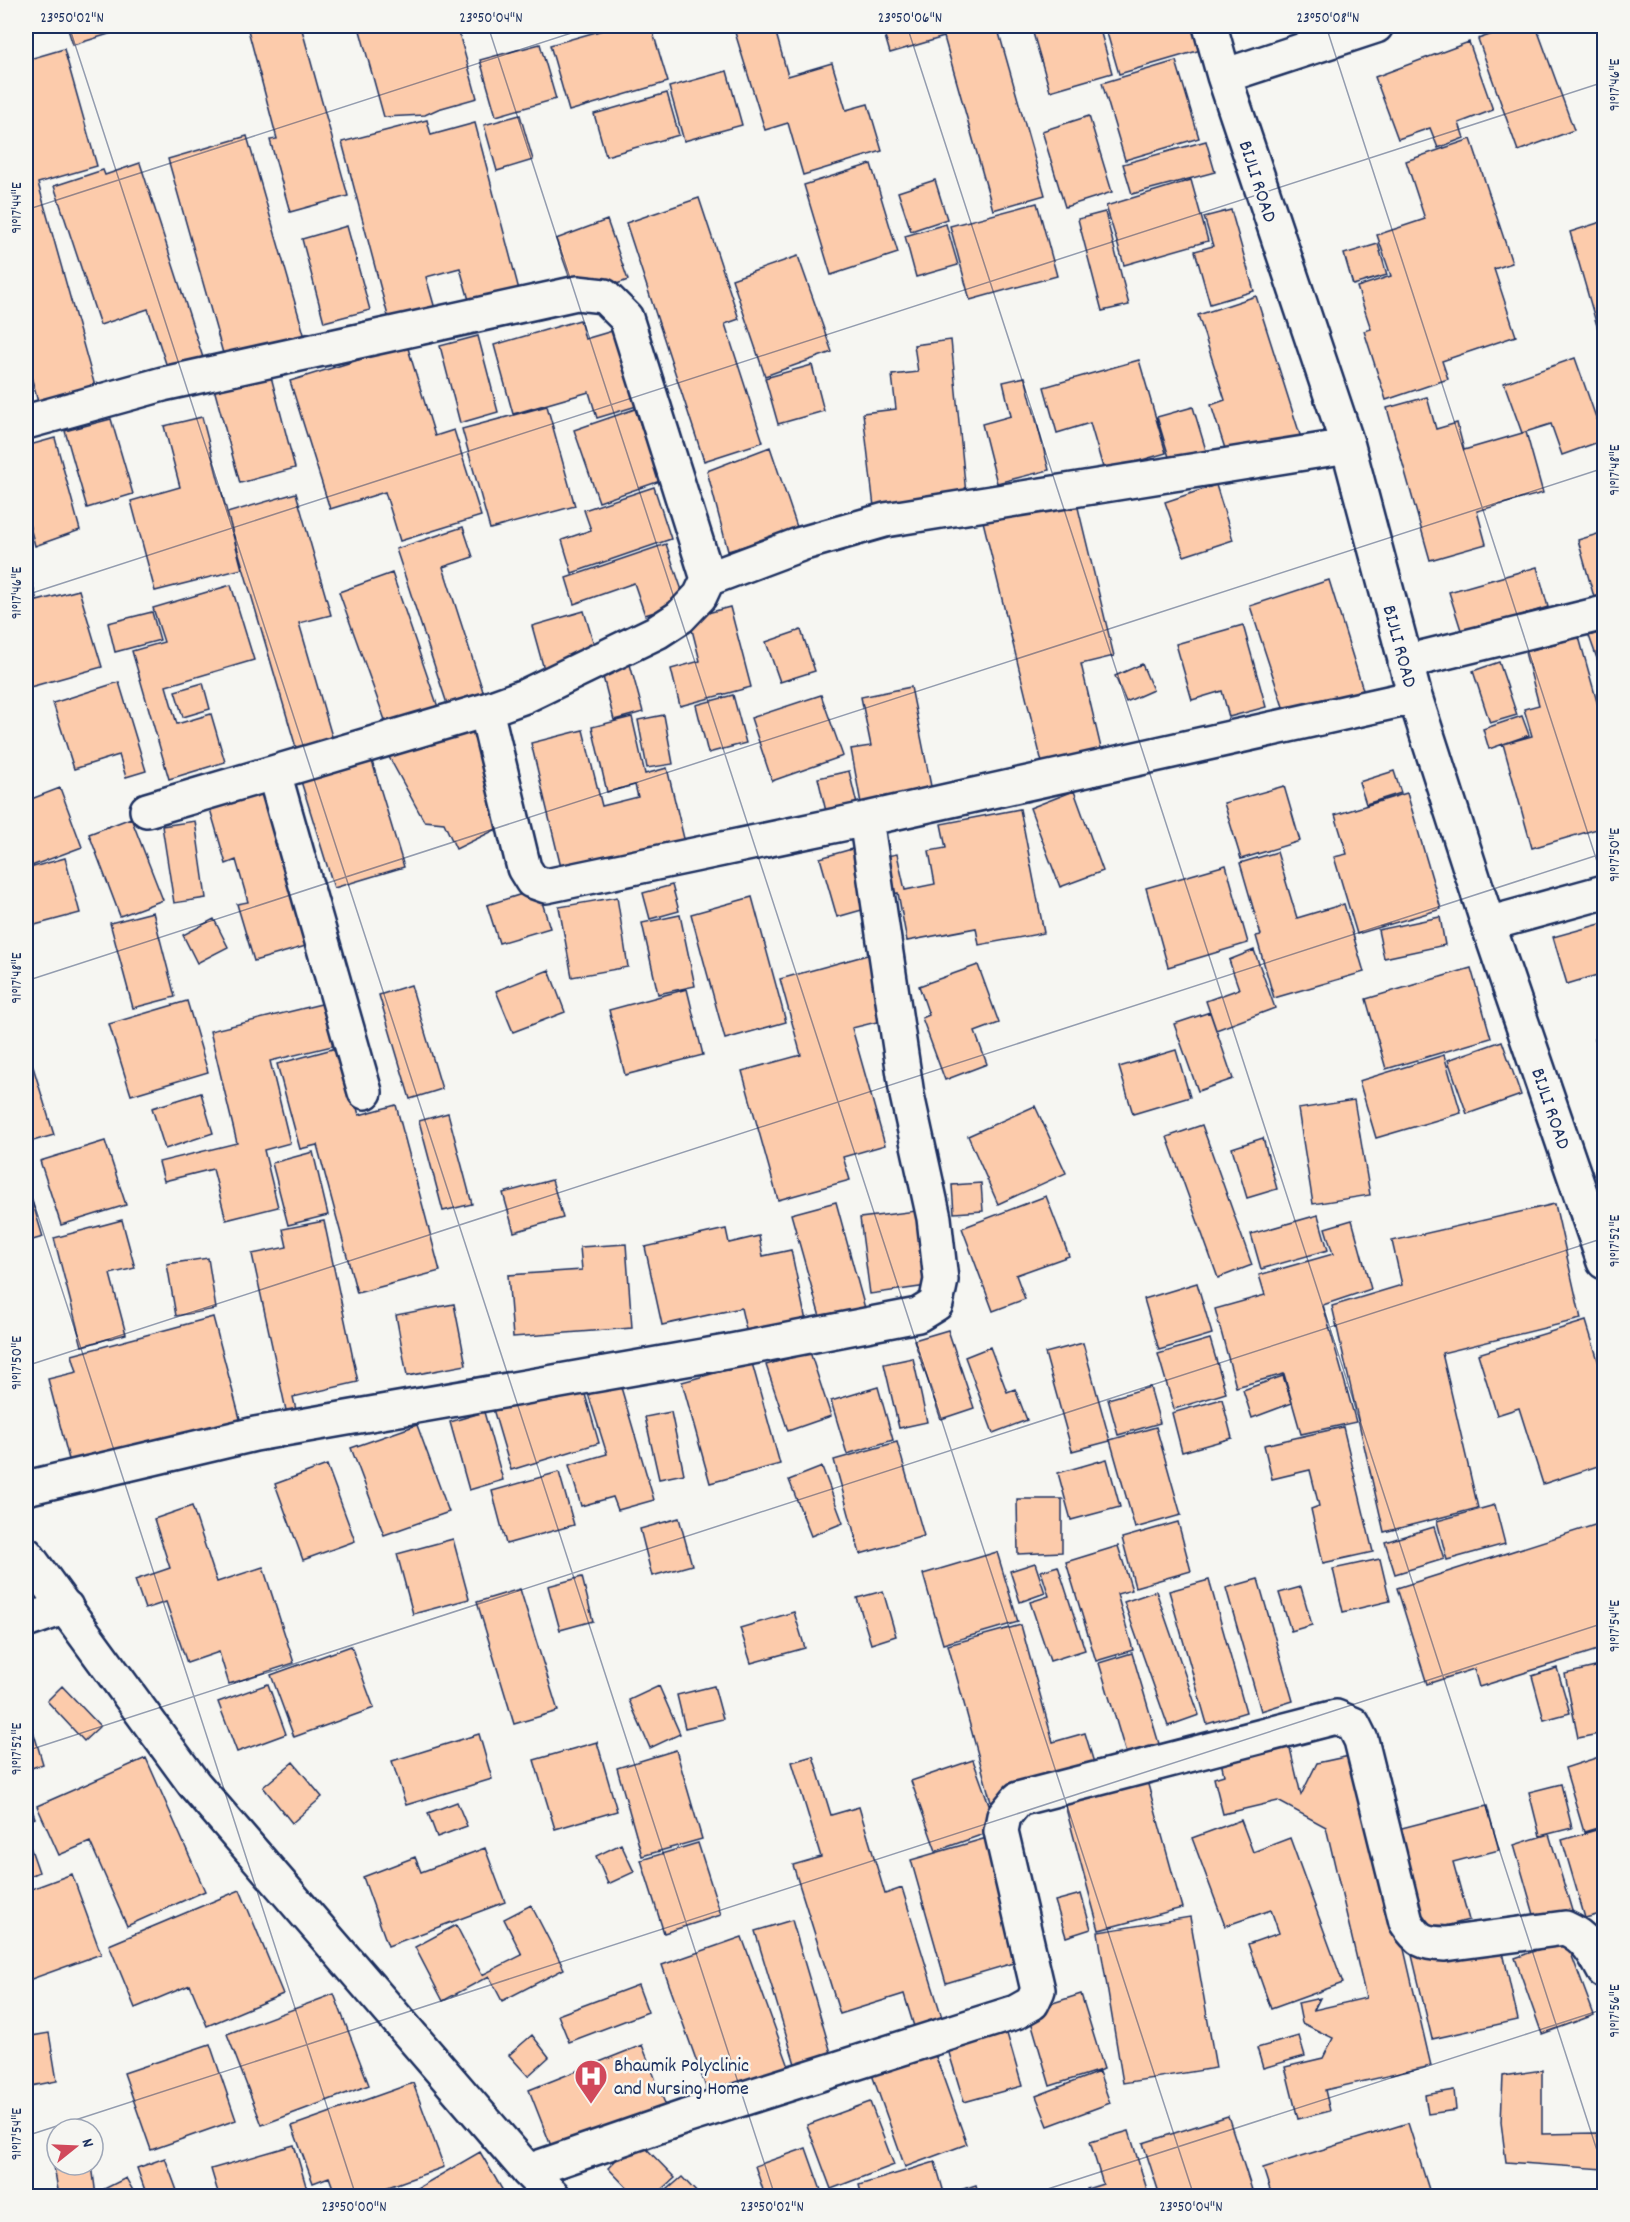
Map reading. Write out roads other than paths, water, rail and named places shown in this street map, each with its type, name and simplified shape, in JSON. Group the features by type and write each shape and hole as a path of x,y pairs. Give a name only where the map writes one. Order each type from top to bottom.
{"street":[{"name":"BIJLI ROAD","path":"1210,26 1224,76 1347,446 1415,697 1488,924 1604,1261"},
{"path":"1224,76 1376,26"},
{"path":"26,422 163,384 577,293 604,296 626,318 708,579 700,596 680,617 657,632 525,696 486,710 147,810"},
{"path":"708,579 801,544 885,520 1347,446"},
{"path":"1405,662 1605,613"},
{"path":"486,710 524,868 532,881 546,886 866,819 1415,697"},
{"path":"274,772 365,1092"},
{"path":"26,1488 255,1434 726,1352 918,1315 936,1304 941,1280 934,1218 907,1095 866,819"},
{"path":"1488,924 1605,892"},
{"path":"26,1554 194,1784 528,2171 553,2196"},
{"path":"26,1622 66,1607"},
{"path":"528,2171 685,2117 1016,2012 1032,2003 1038,1990 1001,1831 1004,1816 1018,1799 1336,1717 1353,1724 1362,1740 1406,1922 1415,1936 1428,1943 1445,1944 1565,1929 1578,1934 1592,1948 1605,1971"}],"place":[{"name":"Bhaumik Polyclinic and Nursing Home","path":"591,2105"}]}
